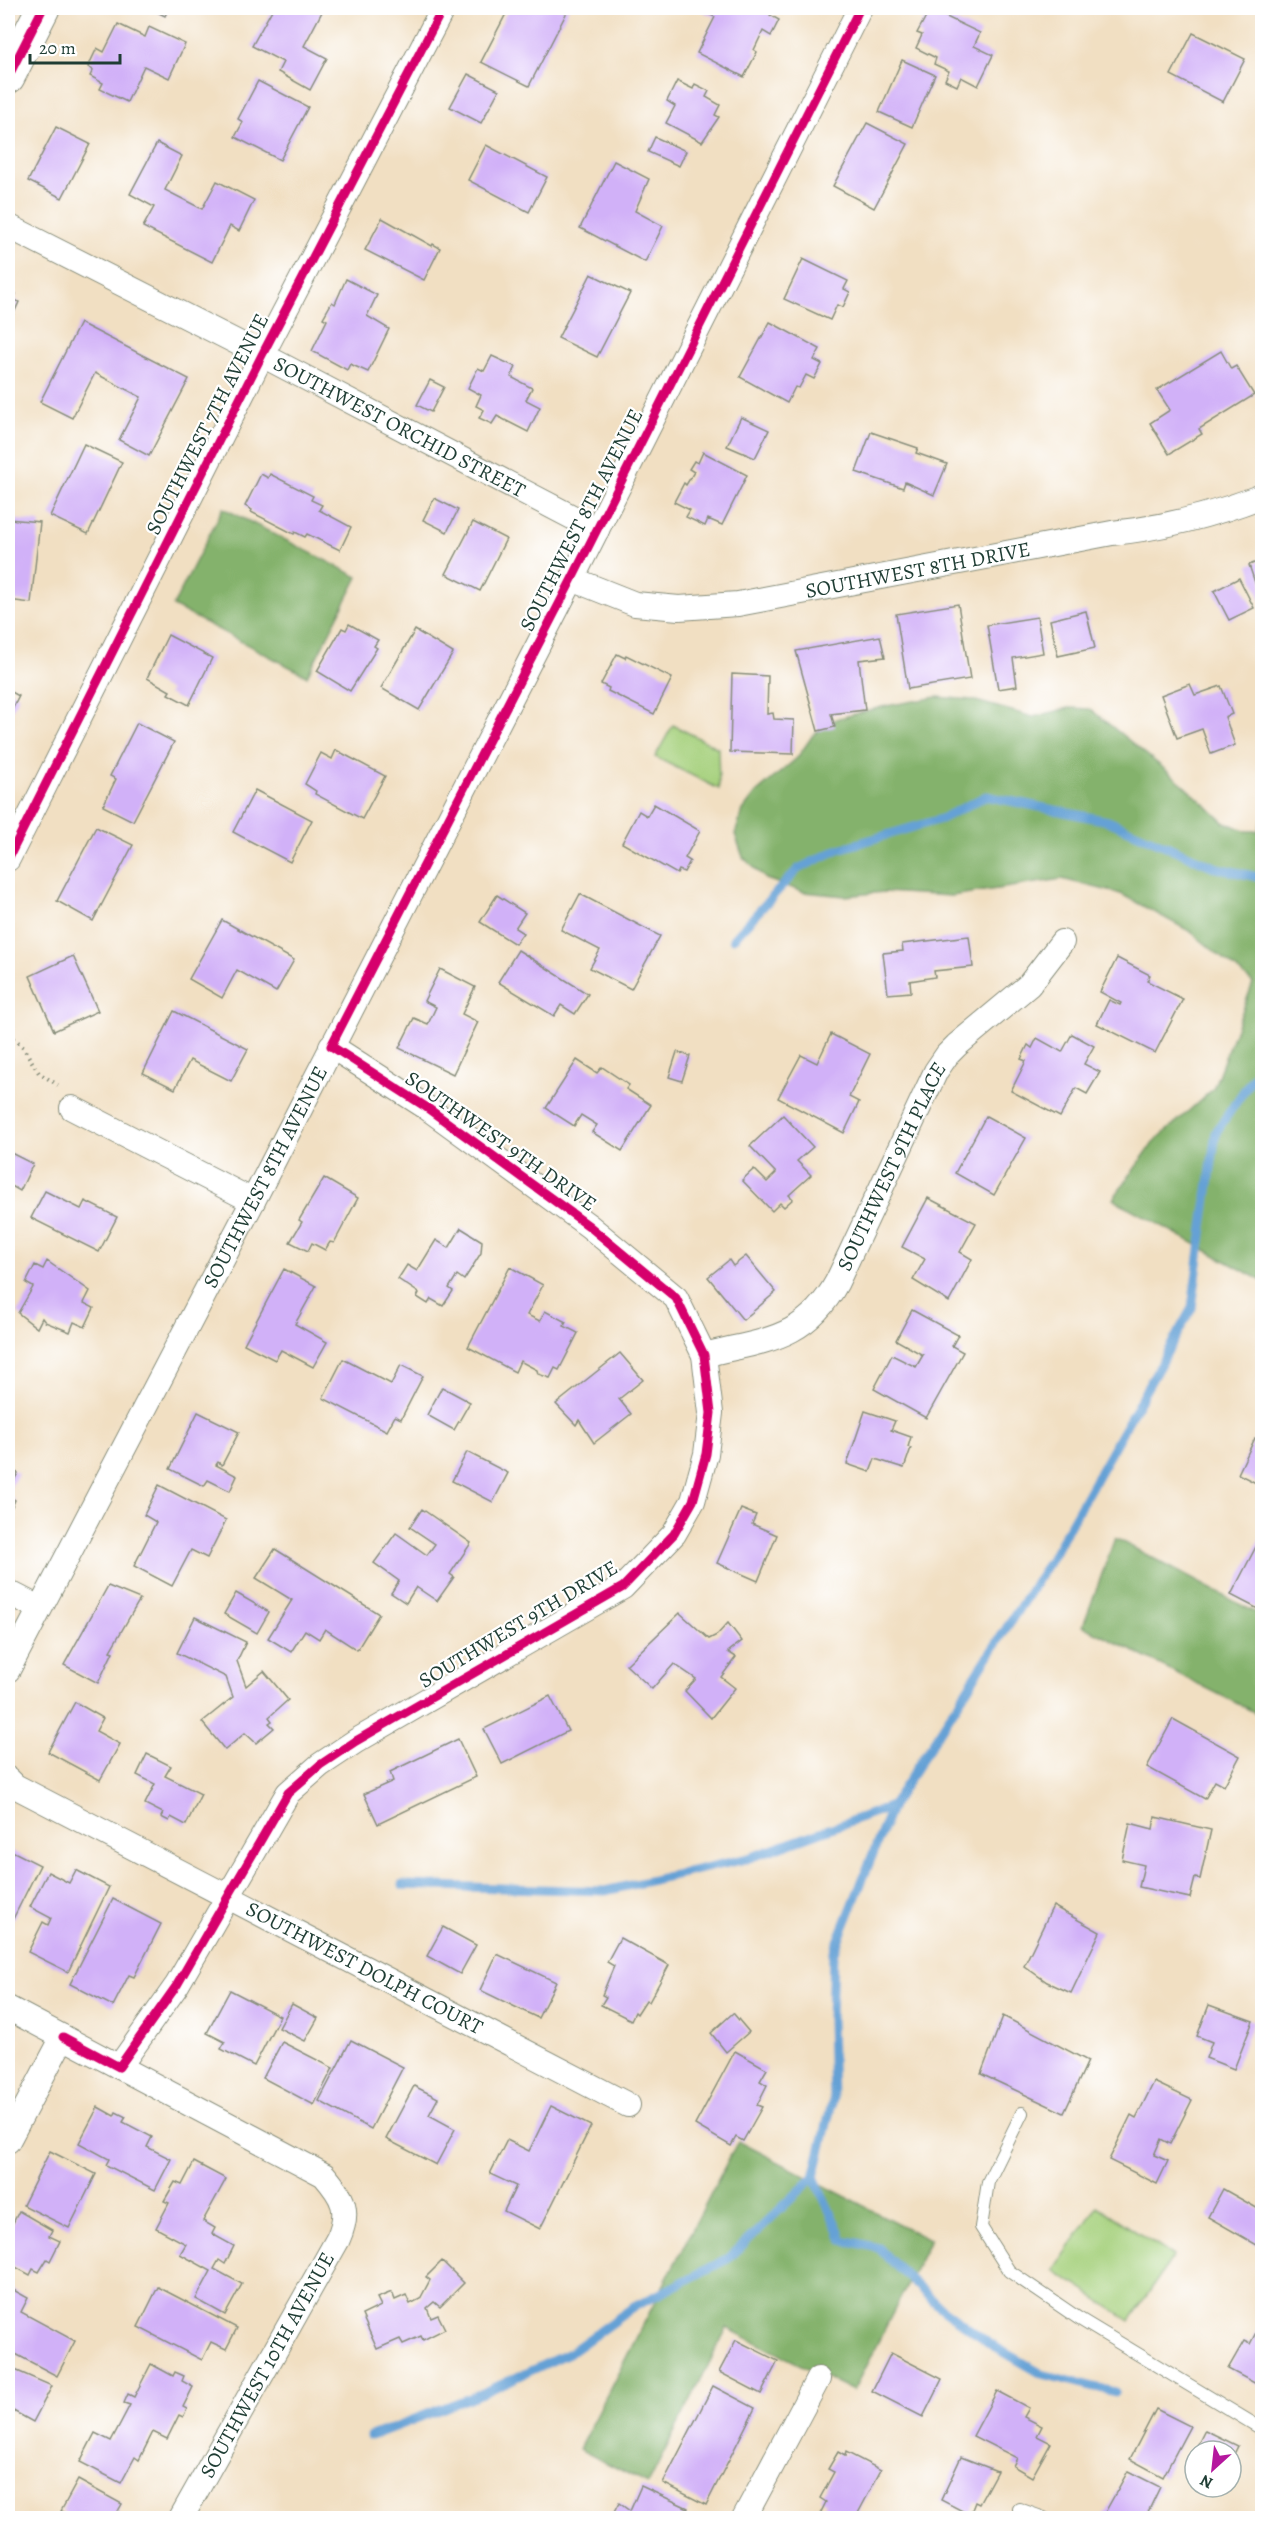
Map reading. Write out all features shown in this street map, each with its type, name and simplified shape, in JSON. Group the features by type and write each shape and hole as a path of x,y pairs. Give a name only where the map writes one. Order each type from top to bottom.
{"main road":[{"path":"8,77 43,8"}],"street":[{"name":"SOUTHWEST 7TH AVENUE","path":"8,859 262,355 443,8"},
{"name":"SOUTHWEST 8TH AVENUE","path":"8,1670 253,1201 572,579 860,8"},
{"name":"SOUTHWEST ORCHID STREET","path":"8,226 262,355 597,530"},
{"name":"SOUTHWEST 8TH DRIVE","path":"572,579 635,604 679,608 738,604 1100,535 1146,530 1218,513 1263,496"},
{"name":"SOUTHWEST 9TH PLACE","path":"704,1355 778,1336 798,1328 821,1307 837,1282 936,1071 947,1055 1029,985 1062,942"},
{"name":"SOUTHWEST 9TH DRIVE","path":"119,2067 177,1984 288,1793 320,1765 356,1741 623,1587 674,1534 693,1501 706,1454 711,1413 704,1355 676,1298 598,1233 426,1107 331,1046"},
{"path":"72,1108 253,1201"},
{"path":"8,1592 39,1608"},
{"name":"SOUTHWEST DOLPH COURT","path":"8,1779 15,1786 628,2105"},
{"path":"8,2008 119,2067"},
{"path":"8,2141 63,2037"},
{"name":"SOUTHWEST 10TH AVENUE","path":"119,2067 324,2175 338,2191 345,2208 344,2226 338,2239 181,2518"},
{"path":"744,2518 818,2379"}],"lane":[{"path":"1022,2113 988,2182 981,2227 1009,2271 1078,2319 1263,2429"},
{"path":"1019,2509 1044,2518"}],"path":[{"path":"8,1035 21,1044 39,1073 61,1088 72,1108"}],"green space":[{"path":"223,508 358,577 307,676 173,606"},
{"path":"937,697 972,700 1033,717 1069,708 1090,709 1183,784 1224,822 1247,831 1258,831 1262,820 1262,1281 1113,1199 1153,1143 1213,1089 1253,983 1191,932 1121,894 1062,879 951,896 884,892 845,896 804,892 766,879 743,857 735,834 743,810 756,793 797,758 813,735 836,719 886,706"},
{"path":"673,725 718,748 719,789 655,757"},
{"path":"1115,1538 1262,1616 1262,1716 1083,1626"},
{"path":"738,2141 930,2240 853,2391 727,2328 648,2484 579,2449"},
{"path":"1097,2206 1173,2256 1130,2321 1054,2270"}],"building":[{"path":"149,8 169,8 165,16"},
{"path":"273,8 324,8 304,46 327,58 310,90 278,72 283,62 252,46"},
{"path":"509,8 514,10 516,8 569,8 529,86 481,62"},
{"path":"696,8 774,8 770,15 779,20 771,36 763,31 754,50 757,52 744,77 697,53 715,17"},
{"path":"930,9 980,33 974,46 993,55 978,86 961,77 957,86 945,80 949,71 934,64 936,58 916,48 922,35 917,33"},
{"path":"118,24 145,37 149,27 185,44 169,78 144,66 127,102 100,89 103,83 90,76 93,70 88,67 97,48 104,52"},
{"path":"1193,33 1245,59 1223,102 1171,75"},
{"path":"902,60 935,75 912,127 879,112"},
{"path":"468,74 499,90 481,123 450,107"},
{"path":"258,81 308,107 280,160 235,137 243,122 238,119"},
{"path":"677,81 693,89 695,84 709,91 706,97 720,105 715,115 719,117 702,142 666,123 675,106 667,101"},
{"path":"867,123 908,144 874,208 833,186"},
{"path":"56,127 90,144 62,198 28,181"},
{"path":"655,137 686,151 679,166 648,152"},
{"path":"157,143 182,156 165,190 202,209 217,181 254,200 239,231 230,226 212,262 143,227 154,207 130,194"},
{"path":"486,145 547,177 529,212 468,180"},
{"path":"614,161 649,179 635,211 663,226 645,262 580,228"},
{"path":"382,218 432,246 433,244 440,248 424,280 365,250"},
{"path":"803,259 848,281 844,289 850,292 843,307 837,305 830,320 784,299"},
{"path":"591,274 630,293 597,357 558,338"},
{"path":"346,279 377,295 367,316 389,329 368,372 350,364 347,370 312,351 327,320 323,318 332,302 335,304"},
{"path":"8,290 16,294 13,299 19,302 8,326"},
{"path":"770,322 820,349 814,360 822,364 814,379 806,375 799,388 795,387 787,403 740,377"},
{"path":"80,323 189,379 149,456 119,440 141,397 95,373 72,418 40,402"},
{"path":"1221,351 1231,369 1236,366 1254,395 1199,429 1202,434 1169,454 1150,423 1170,410 1157,390"},
{"path":"492,356 516,367 511,377 532,388 526,400 540,407 528,432 497,416 492,424 479,418 484,410 476,406 481,395 468,388 478,368 484,371"},
{"path":"430,380 444,387 431,412 417,405"},
{"path":"741,417 769,430 755,458 727,446"},
{"path":"871,432 918,448 916,453 947,464 934,495 905,482 903,488 856,472"},
{"path":"84,444 122,462 88,534 50,516"},
{"path":"703,452 747,475 722,525 708,519 705,526 686,517 690,510 674,502 684,483 686,485 694,472 689,469 694,461 698,463"},
{"path":"261,474 268,478 270,474 313,496 311,500 322,505 319,510 351,527 340,550 307,534 305,537 295,532 294,534 251,512 252,510 245,506"},
{"path":"434,498 458,510 447,532 423,520"},
{"path":"8,519 40,522 31,603 8,600"},
{"path":"473,522 506,539 480,591 446,574"},
{"path":"1262,560 1262,603 1249,565"},
{"path":"1239,578 1254,608 1229,620 1214,591"},
{"path":"958,604 970,679 908,689 896,614"},
{"path":"1086,611 1095,648 1058,656 1050,620"},
{"path":"1037,617 1043,653 1013,658 1017,686 998,689 987,625"},
{"path":"349,624 378,640 374,646 377,648 350,691 317,671 342,628 346,630"},
{"path":"415,630 453,653 419,710 381,688"},
{"path":"168,635 212,658 189,705 168,694 170,691 147,678"},
{"path":"880,636 885,657 859,660 865,710 831,714 835,727 818,731 796,651"},
{"path":"617,654 625,658 626,655 672,678 654,714 608,691 609,688 601,684"},
{"path":"732,674 768,676 767,714 773,713 774,719 794,720 793,754 730,752"},
{"path":"1190,684 1195,695 1221,686 1232,714 1225,717 1235,745 1211,754 1202,729 1177,738 1161,695"},
{"path":"8,690 19,696 8,718"},
{"path":"137,723 174,742 133,821 103,806 116,779 110,776"},
{"path":"336,750 385,776 362,819 315,794 316,791 305,784 321,753 332,759"},
{"path":"255,790 312,820 290,862 233,832"},
{"path":"654,804 700,831 685,858 690,861 684,872 679,870 677,874 622,843 639,811 647,816"},
{"path":"96,827 133,845 93,921 57,901"},
{"path":"580,894 660,936 631,989 590,968 600,950 561,930"},
{"path":"497,895 525,913 515,928 523,933 515,944 480,922"},
{"path":"222,920 294,960 276,992 237,970 222,998 189,979"},
{"path":"969,936 973,967 934,971 935,977 910,981 911,992 888,994 883,953 903,951 902,944"},
{"path":"518,950 588,994 575,1014 561,1005 554,1016 498,982"},
{"path":"73,956 98,1011 54,1031 30,976"},
{"path":"1117,958 1150,975 1147,981 1183,999 1155,1053 1097,1024 1109,1000 1120,1005 1121,1003 1100,992"},
{"path":"440,969 475,987 462,1014 478,1022 453,1074 399,1048 414,1018 428,1024 436,1007 424,1001"},
{"path":"174,1011 248,1049 231,1081 190,1060 175,1089 143,1073"},
{"path":"831,1034 870,1054 849,1097 859,1102 844,1133 778,1098 801,1055 817,1063"},
{"path":"1072,1034 1094,1046 1084,1064 1100,1072 1087,1094 1076,1088 1060,1117 1011,1091 1026,1061 1021,1059 1028,1045 1032,1048 1037,1038 1062,1052"},
{"path":"677,1052 690,1056 682,1081 669,1077"},
{"path":"577,1060 597,1073 602,1067 629,1085 626,1089 651,1105 622,1151 592,1132 597,1125 581,1115 574,1126 546,1108"},
{"path":"783,1115 813,1147 797,1161 811,1175 789,1195 793,1199 784,1207 780,1203 772,1211 742,1180 754,1169 767,1182 776,1173 750,1146"},
{"path":"986,1116 1026,1138 994,1195 955,1173"},
{"path":"11,1153 33,1164 20,1191 8,1184 8,1161"},
{"path":"324,1178 358,1198 334,1243 330,1242 325,1250 312,1243 308,1251 290,1242 302,1222 299,1220"},
{"path":"45,1191 81,1209 85,1201 117,1217 99,1252 31,1218"},
{"path":"928,1198 976,1223 960,1252 972,1259 949,1302 913,1280 925,1259 902,1247"},
{"path":"461,1228 482,1241 481,1253 464,1280 457,1275 449,1288 453,1291 443,1306 431,1299 428,1304 417,1297 419,1293 398,1279 407,1265 417,1271 436,1240 449,1248"},
{"path":"746,1256 776,1292 743,1320 708,1277 729,1260 733,1266"},
{"path":"47,1261 90,1291 84,1303 94,1308 85,1327 74,1322 70,1332 45,1322 42,1318 37,1328 18,1313 33,1287 26,1283 35,1265 43,1269"},
{"path":"510,1267 543,1285 527,1315 540,1321 545,1311 566,1322 564,1326 578,1333 559,1370 555,1368 550,1378 538,1374 537,1370 520,1361 515,1372 468,1347"},
{"path":"284,1269 316,1286 295,1324 327,1342 313,1367 281,1350 275,1360 244,1344"},
{"path":"912,1310 958,1335 952,1346 963,1352 926,1418 874,1389 892,1355 916,1367 923,1355 896,1340"},
{"path":"620,1353 643,1380 619,1399 631,1414 594,1443 579,1420 576,1425 556,1404"},
{"path":"343,1359 391,1384 401,1365 423,1376 401,1419 395,1416 387,1431 323,1398"},
{"path":"442,1387 470,1402 454,1430 427,1415"},
{"path":"865,1411 895,1421 891,1430 911,1437 908,1447 911,1448 904,1468 875,1459 870,1472 847,1464"},
{"path":"198,1412 239,1432 222,1465 218,1462 216,1465 237,1476 230,1491 208,1480 204,1486 170,1469"},
{"path":"1255,1438 1262,1441 1262,1486 1238,1474"},
{"path":"467,1452 508,1473 493,1502 452,1481"},
{"path":"8,1468 18,1473 8,1492"},
{"path":"159,1485 226,1520 207,1558 191,1550 172,1586 134,1566 156,1522 144,1515"},
{"path":"8,1495 15,1500 8,1515"},
{"path":"422,1509 471,1543 450,1574 454,1577 437,1601 416,1587 406,1603 391,1593 399,1581 374,1563 396,1533 427,1555 435,1544 410,1527"},
{"path":"741,1509 756,1515 752,1524 777,1535 758,1581 717,1563"},
{"path":"1260,1539 1262,1541 1262,1611 1231,1595"},
{"path":"275,1549 379,1614 357,1650 325,1629 319,1639 305,1630 291,1652 268,1638 292,1600 256,1578"},
{"path":"108,1586 140,1599 110,1651 113,1652 98,1683 64,1665"},
{"path":"236,1593 269,1612 257,1633 224,1614"},
{"path":"680,1613 709,1639 717,1635 728,1623 742,1641 728,1652 736,1657 721,1677 735,1688 711,1718 685,1691 696,1679 674,1664 652,1689 626,1665"},
{"path":"195,1617 246,1642 237,1661 246,1686 264,1671 288,1700 269,1717 272,1721 269,1723 274,1728 256,1743 245,1733 225,1750 202,1722 233,1697 226,1677 177,1653"},
{"path":"550,1696 568,1731 502,1764 484,1729"},
{"path":"75,1702 103,1718 96,1731 120,1744 100,1780 48,1752"},
{"path":"1173,1719 1240,1756 1224,1786 1215,1781 1205,1799 1147,1767"},
{"path":"458,1739 476,1777 378,1824 364,1794 393,1781 390,1772"},
{"path":"147,1754 171,1766 165,1776 201,1794 186,1825 171,1817 169,1821 161,1817 163,1813 145,1804 155,1784 137,1775"},
{"path":"1155,1817 1211,1830 1200,1879 1195,1878 1190,1898 1139,1887 1144,1865 1122,1860 1130,1823 1153,1829"},
{"path":"8,1849 40,1865 8,1929"},
{"path":"76,1870 109,1887 68,1972 28,1952 43,1922 48,1925 51,1918 30,1907 48,1872 69,1883"},
{"path":"113,1899 161,1924 134,1977 129,1975 113,2006 70,1984"},
{"path":"1053,1906 1100,1932 1071,1993 1047,1982 1024,1966"},
{"path":"443,1927 476,1945 460,1974 427,1956"},
{"path":"620,1938 669,1965 649,2002 646,2000 631,2020 601,2005 606,1997 602,1995 614,1966 607,1962"},
{"path":"497,1954 556,1982 538,2018 480,1990"},
{"path":"230,1990 280,2016 254,2066 221,2049 225,2042 207,2033"},
{"path":"292,2004 318,2018 305,2041 279,2028"},
{"path":"1209,2005 1253,2021 1234,2069 1206,2058 1212,2042 1197,2036"},
{"path":"733,2013 749,2032 726,2052 711,2033"},
{"path":"1003,2016 1088,2061 1064,2113 981,2074"},
{"path":"351,2040 403,2067 371,2129 319,2101"},
{"path":"282,2042 333,2068 314,2105 263,2078"},
{"path":"735,2051 767,2069 760,2081 767,2085 757,2105 762,2107 743,2141 736,2137 731,2146 695,2125"},
{"path":"1154,2082 1192,2100 1170,2144 1161,2139 1154,2155 1168,2161 1157,2184 1109,2160 1131,2115 1136,2118"},
{"path":"414,2086 438,2098 429,2115 455,2129 436,2165 386,2139"},
{"path":"551,2106 591,2126 540,2229 504,2211 516,2186 490,2174 507,2140 529,2151"},
{"path":"98,2107 114,2116 116,2112 126,2117 123,2122 152,2137 147,2147 171,2159 155,2190 106,2165 109,2159 79,2143"},
{"path":"50,2151 96,2174 69,2228 23,2205"},
{"path":"194,2162 226,2179 203,2221 215,2228 212,2234 234,2246 225,2264 219,2260 214,2269 242,2284 225,2315 196,2299 211,2271 180,2254 186,2244 156,2228 169,2203 164,2201 175,2182 182,2185"},
{"path":"1223,2189 1262,2211 1262,2248 1208,2217"},
{"path":"19,2211 52,2230 49,2236 60,2241 50,2261 47,2259 39,2272 33,2269 30,2275 8,2263 8,2245 12,2236 8,2233"},
{"path":"442,2261 464,2283 440,2307 434,2302 427,2308 431,2318 438,2315 445,2329 423,2340 421,2336 403,2344 400,2339 377,2349 362,2315 381,2306 377,2298 392,2292 395,2300 406,2295 410,2304 420,2299 430,2280 426,2277"},
{"path":"8,2287 28,2298 21,2312 75,2341 57,2376 8,2350 8,2334 11,2328 8,2326"},
{"path":"158,2287 237,2328 226,2349 211,2342 202,2360 138,2327"},
{"path":"1262,2321 1262,2387 1228,2369 1244,2341 1250,2344"},
{"path":"736,2340 778,2361 761,2394 719,2372"},
{"path":"891,2353 942,2379 923,2417 872,2391"},
{"path":"151,2364 173,2376 175,2372 184,2376 182,2381 193,2387 183,2407 187,2409 183,2417 179,2415 167,2439 153,2432 139,2460 135,2457 121,2483 80,2462 95,2433 111,2441 130,2405 124,2403 128,2394 134,2397"},
{"path":"8,2367 52,2386 33,2422 8,2408"},
{"path":"713,2386 755,2408 706,2505 663,2483"},
{"path":"997,2391 1029,2408 1024,2417 1042,2426 1037,2436 1051,2443 1032,2477 1013,2466 1017,2458 973,2436"},
{"path":"1156,2409 1190,2426 1163,2477 1130,2459"},
{"path":"1205,2430 1224,2439 1200,2439"},
{"path":"838,2452 845,2456 846,2452 881,2470 856,2517 853,2515 852,2518 828,2518 820,2514 826,2502 820,2498 834,2472 828,2469"},
{"path":"961,2457 997,2471 979,2504 975,2502 970,2515 941,2500"},
{"path":"1128,2471 1160,2487 1145,2518 1102,2518"},
{"path":"78,2480 122,2504 114,2518 63,2518 66,2513 61,2511"},
{"path":"641,2486 688,2508 684,2518 611,2518 619,2503 630,2511"}],"waterway":[{"path":"733,939 798,869 839,849 941,819 986,796 1108,821 1217,868 1262,878"},
{"path":"371,2436 485,2392 571,2352 632,2308 729,2258 814,2177 833,2099 831,2019 833,1954 892,1806 1052,1557 1192,1308 1216,1132 1262,1064"},
{"path":"403,1885 605,1891 749,1858 892,1806"},
{"path":"814,2177 843,2240 879,2248 940,2307 990,2344 1042,2374 1115,2392"}],"cycle path":[{"path":"8,77 43,8"},
{"path":"8,859 262,355 443,8"},
{"path":"63,2037 119,2067 177,1985 288,1793 320,1765 356,1741 623,1587 674,1534 693,1501 706,1454 711,1413 704,1355 676,1298 589,1226 426,1107 331,1046 572,579 860,8"}]}
